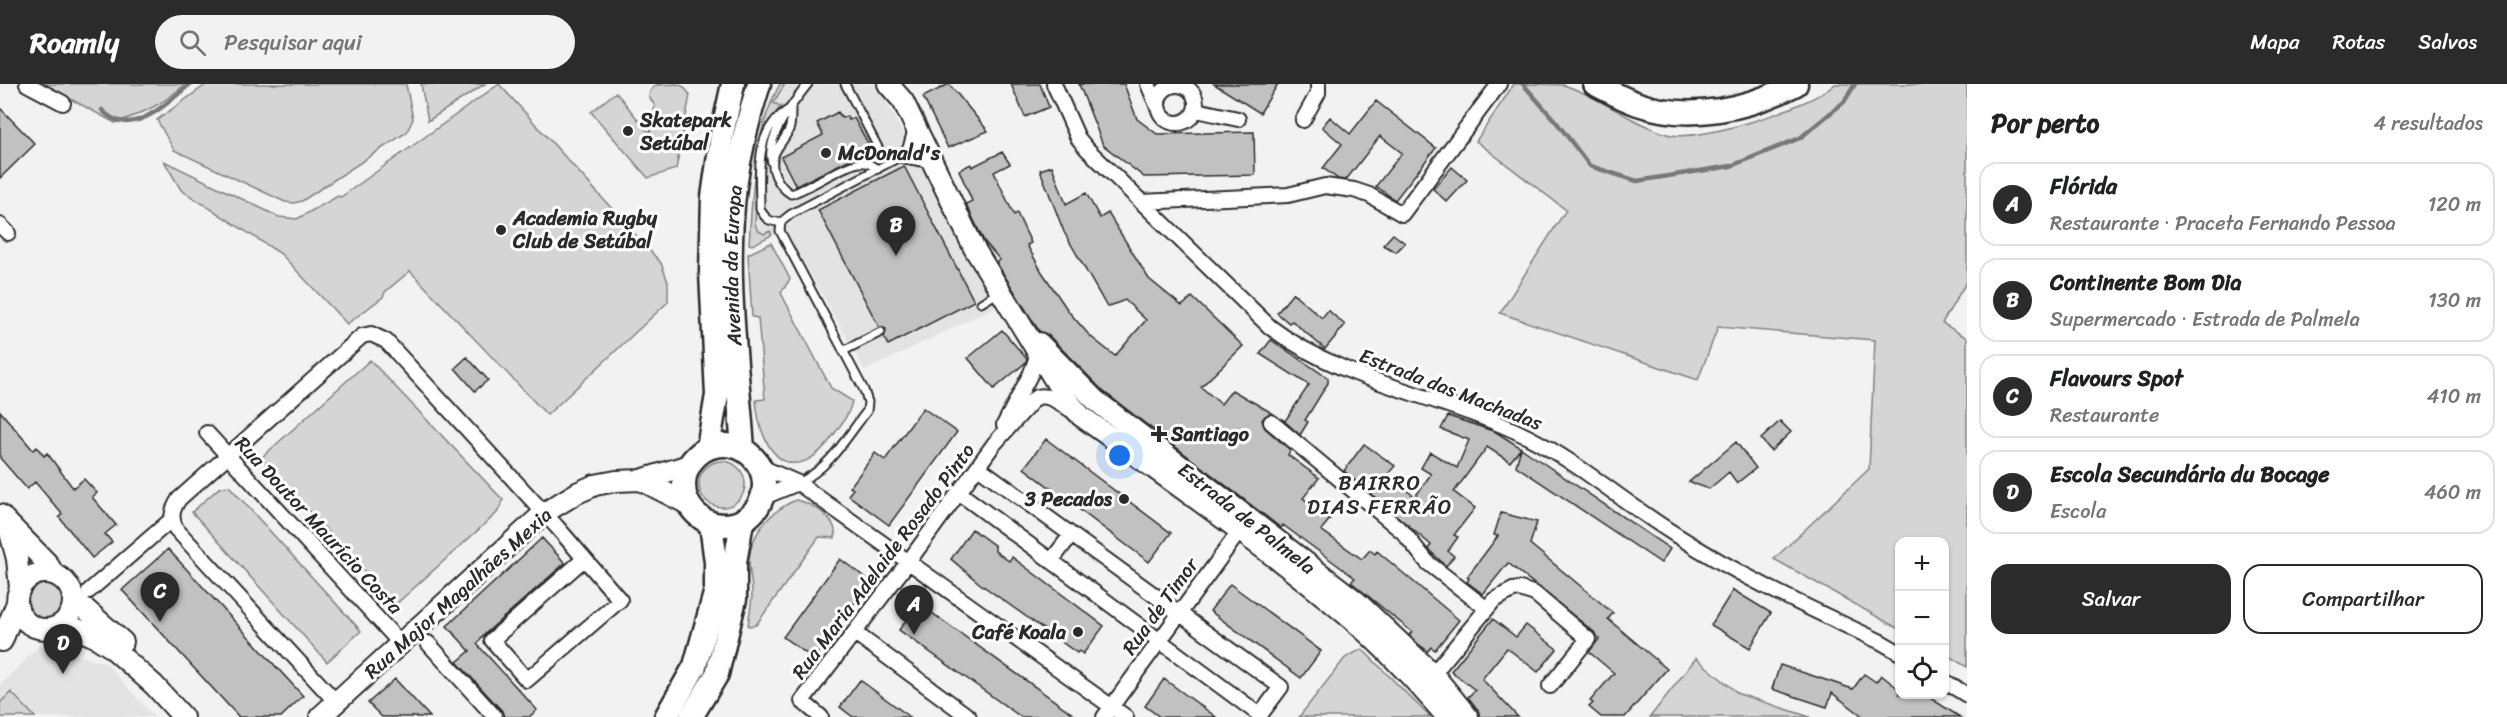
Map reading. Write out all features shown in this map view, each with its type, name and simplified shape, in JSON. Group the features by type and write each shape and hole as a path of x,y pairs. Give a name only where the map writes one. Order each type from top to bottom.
{"main road":[{"name":"Avenida da Europa","path":"708,448 717,395 711,272 712,197 722,134 734,84"},
{"name":"Avenida da Europa","path":"743,449 734,327 733,228 735,188 746,125 759,84"},
{"path":"1596,84 1638,104 1675,112 1694,112 1749,103 1796,84"},
{"path":"731,445 743,449 753,456 761,467 765,486 764,497 759,507 742,522 721,526 711,524 702,519 688,504 684,491 684,477 689,465 697,455 708,448 731,445"},
{"path":"691,717 717,674 735,599 735,562 742,522"},
{"path":"666,717 695,666 716,590 716,562 711,524"}],"street":[{"path":"27,84 63,103"},
{"name":"Estrada de Palmela","path":"888,84 901,92 913,122 974,248 999,292 1067,400 1081,416 1358,602 1428,681 1468,717"},
{"name":"Estrada das Machadas","path":"1054,84 1078,138 1141,202 1284,338 1329,363 1500,425 1533,440 1561,456 1677,536 1756,583 1895,651"},
{"path":"1148,84 1159,110 1166,119 1177,123 1189,119 1196,110 1195,97 1187,87 1167,86 1160,98 1159,110"},
{"path":"1303,120 1318,93 1318,84"},
{"path":"1141,202 1288,195 1325,186 1354,190 1369,195 1402,214 1499,84"},
{"path":"1196,110 1238,119"},
{"name":"Estrada de Palmela","path":"1021,324 1095,400 1244,525"},
{"path":"4,519 17,559 21,615 35,627 45,629 64,623 81,595 171,519 179,499 354,342 362,336 371,334 386,341 544,513 620,600 527,680 492,640 584,559"},
{"name":"Rua Maria Adelaide Rosado Pinto","path":"994,444 1031,373 1038,354"},
{"name":"Rua Maria Adelaide Rosado Pinto","path":"821,717 802,701 909,561 994,444 1035,398 1040,396 1045,396 1081,416"},
{"path":"1271,422 1403,532 1428,563 1486,609"},
{"name":"Rua Doutor Maurício Costa","path":"207,433 401,644"},
{"name":"Rua Major Magalhães Mexia","path":"320,717 544,513 595,485 641,480 689,465"},
{"path":"761,467 798,483 909,561 1108,712 1126,717"},
{"path":"958,492 1260,715 1281,687 978,467"},
{"path":"641,480 688,504"},
{"path":"764,497 798,483"},
{"path":"4,519 47,563 53,573 81,595 136,655 154,685"},
{"path":"171,519 176,529 336,702"},
{"name":"Rua de Timor","path":"1108,712 1244,525"},
{"path":"1051,561 1071,535"},
{"path":"1,642 18,596 34,575 53,573"},
{"path":"1428,681 1494,600 1513,590 1535,594 1588,639 1550,686"},
{"path":"64,623 111,647 154,685 183,717"},
{"path":"1,642 35,627"},
{"path":"855,633 969,717"},
{"path":"428,643 495,717"},
{"name":"Estrada de Palmela","path":"1428,681 1447,717"},
{"path":"1949,684 1967,695"}],"lane":[{"path":"808,84 791,108 777,116 764,136 760,209 764,218 771,222 781,222 791,214 897,158 910,142 913,122"},
{"path":"845,84 882,155 923,161 935,167"},
{"path":"791,108 790,127 774,153 772,163 775,176 784,189 791,194 850,166 864,163 878,169"},
{"path":"781,222 780,231 864,390 868,402 867,411 827,464 814,476 798,483"},
{"path":"981,303 999,292"},
{"path":"843,351 881,332"}],"shaded area":[{"path":"43,84 185,84 170,97 153,107 115,123"},
{"path":"207,84 406,84 413,119 407,132 302,201 285,202 174,150 157,120"},
{"path":"421,84 485,84 428,121"},
{"name":"Academia Rugby Club de Setúbal","path":"499,84 661,263 668,282 668,302 547,415 410,271 385,292 383,297 347,324 281,254 181,190 164,161 279,217 297,219 338,196 341,197"},
{"name":"Skatepark Setúbal","path":"678,84 684,87 690,95 676,169 648,178 591,112 616,92 650,132 655,106 649,97 650,91 656,85"},
{"path":"778,84 877,84 995,307 865,371 786,230 757,240 748,231 761,128 768,104"},
{"path":"780,84 785,84 773,103 781,106 766,125 761,139 755,223 757,230 764,234 770,231 772,235 752,245 749,244 753,182 759,142 764,122"},
{"path":"1514,84 1564,85 1654,129 1682,136 1703,134 1754,121 1804,102 1835,84 1967,84 1967,281 1942,323 1967,338 1967,667 1949,656 1949,537 1895,537 1895,627 1774,559 1869,469 1875,340 1718,327 1698,380 1500,313 1566,210 1476,141"},
{"path":"771,243 790,279 781,293 831,388 852,401 843,422 820,451 806,461 793,463 782,460 772,451 764,437 756,400 765,399 758,318 752,317 748,254"},
{"path":"370,360 503,500 497,513 395,605 261,458"},
{"path":"722,461 738,468 745,484 738,500 722,507 706,500 699,484 706,468"},
{"path":"229,486 361,631 327,662 192,512 219,488"},
{"path":"796,500 823,513 833,525 835,538 819,537 756,625 748,626 752,601 749,560 754,540 758,531 771,516"},
{"path":"46,582 60,587 65,601 60,615 46,620 32,615 27,601 32,587"},
{"path":"39,646 106,663 154,717 0,717 0,685"},
{"path":"1362,649 1430,717 1299,717 1345,658"},
{"path":"1696,658 1739,694 1810,717 1650,717"},
{"path":"11,692 35,717 0,717 0,703"}],"building":[{"path":"949,84 988,131 948,148 923,97"},
{"path":"1011,84 1040,84 1049,107 1025,117"},
{"path":"1079,84 1124,84 1137,119 1157,134 1254,132 1255,175 1144,177 1103,145"},
{"path":"1214,84 1278,84 1260,113"},
{"path":"1376,101 1436,148 1395,200 1376,186 1402,153 1380,136 1346,180 1338,179 1323,168 1342,144 1322,127 1330,117 1350,134"},
{"path":"0,108 35,144 0,178"},
{"name":"McDonald's","path":"838,112 842,118 847,116 849,120 854,118 871,149 796,186 781,157 823,135 817,123"},
{"path":"1002,152 1010,164 994,172 1014,215 1017,213 1031,243 1027,245 1069,312 1090,336 1115,356 1146,320 1125,300 1107,307 1064,232 1040,170 1052,166 1066,204 1086,193 1100,218 1108,213 1149,279 1182,306 1192,297 1243,346 1201,387 1221,404 1232,390 1272,413 1262,420 1265,428 1290,450 1288,455 1319,478 1303,498 1330,519 1321,530 1362,559 1370,550 1375,554 1377,551 1459,620 1435,650 1431,647 1428,651 1418,644 1409,635 1412,632 1351,582 1355,578 1283,525 1281,528 1103,391 1048,335 1039,331 996,262 1000,260 984,241 966,204 972,201 959,170 971,164 972,167"},
{"path":"904,166 974,301 888,345 884,337 886,329 879,327 818,210"},
{"path":"1452,167 1467,180 1447,202 1433,189"},
{"path":"1393,234 1405,243 1396,252 1383,245"},
{"path":"1293,293 1322,318 1328,310 1345,325 1325,349 1292,321 1289,323 1277,313"},
{"path":"1002,330 1027,359 994,389 968,358"},
{"path":"1271,340 1328,378 1328,383 1305,420 1308,422 1300,435 1281,418 1285,421 1309,385 1260,354"},
{"path":"467,357 488,380 475,391 455,368"},
{"path":"923,408 957,432 889,525 848,495 853,489 850,487 875,453 885,460"},
{"path":"0,411 33,450 37,447 44,456 47,453 73,488 84,479 97,493 92,497 116,525 105,534 112,542 92,558 59,517 62,514 35,482 27,489 0,458"},
{"path":"1448,416 1496,432 1521,448 1510,462 1487,447 1454,492 1475,508 1454,535 1458,537 1448,551 1454,556 1446,566 1428,549 1431,545 1344,471 1364,444 1395,466 1387,475 1415,497 1431,474 1421,468 1430,452 1457,468 1469,440 1441,429"},
{"path":"1780,421 1791,432 1771,451 1761,439"},
{"path":"1046,439 1171,533 1149,562 1024,468"},
{"path":"1736,442 1756,468 1737,483 1729,472 1709,489 1689,482"},
{"path":"1521,448 1670,549 1661,563 1516,466"},
{"path":"1501,513 1537,522 1530,544 1613,613 1608,619 1667,669 1625,717 1601,717 1589,707 1593,703 1590,701 1614,673 1589,652 1599,639 1594,632 1508,563 1483,594 1467,582 1469,578 1467,577 1498,536 1494,535"},
{"path":"972,529 995,546 995,551 1009,561 1012,557 1104,626 1083,654 1079,651 1077,653 979,583 951,559"},
{"path":"542,538 565,563 486,633 477,644 537,710 529,717 504,717 502,711 457,662 470,651 447,626"},
{"path":"168,549 303,696 281,717 239,717 122,590"},
{"path":"840,559 870,581 814,659 783,637"},
{"path":"1230,584 1321,651 1301,678 1210,611"},
{"path":"1733,590 1771,613 1750,648 1711,625"},
{"path":"918,603 1077,717 1021,717 899,630"},
{"path":"1493,619 1516,637 1526,625 1557,649 1538,672 1507,648 1482,679 1518,717 1480,717 1478,710 1468,697 1475,690 1451,671"},
{"path":"1780,665 1853,689 1864,674 1876,682 1881,675 1895,686 1895,699 1932,699 1960,717 1864,717 1832,693 1827,707 1772,689"},
{"path":"395,679 430,717 382,717 368,703"},
{"path":"1164,679 1216,717 1160,717 1145,706"},
{"path":"860,680 910,717 853,717 840,707"}],"waterway":[{"path":"102,110 113,119 124,122 136,121 159,109 190,84"},
{"path":"1523,84 1590,166 1637,181 1731,166 1800,138 1844,102 1855,84"}],"place":[{"name":"Skatepark Setúbal","path":"628,131"},
{"name":"McDonald's","path":"826,153"},
{"name":"Academia Rugby Club de Setúbal","path":"501,230"},
{"name":"Continente Bom Dia","path":"896,256"},
{"name":"Santiago","path":"1159,434"},
{"name":"3 Pecados","path":"1124,499"},
{"name":"Flavours Spot","path":"160,622"},
{"name":"Café Koala","path":"1078,632"},
{"name":"Flórida","path":"914,635"},
{"name":"Escola Secundária du Bocage","path":"63,674"}],"district":[{"name":"BAIRRO DIAS FERRÃO","path":"1380,495"}]}
